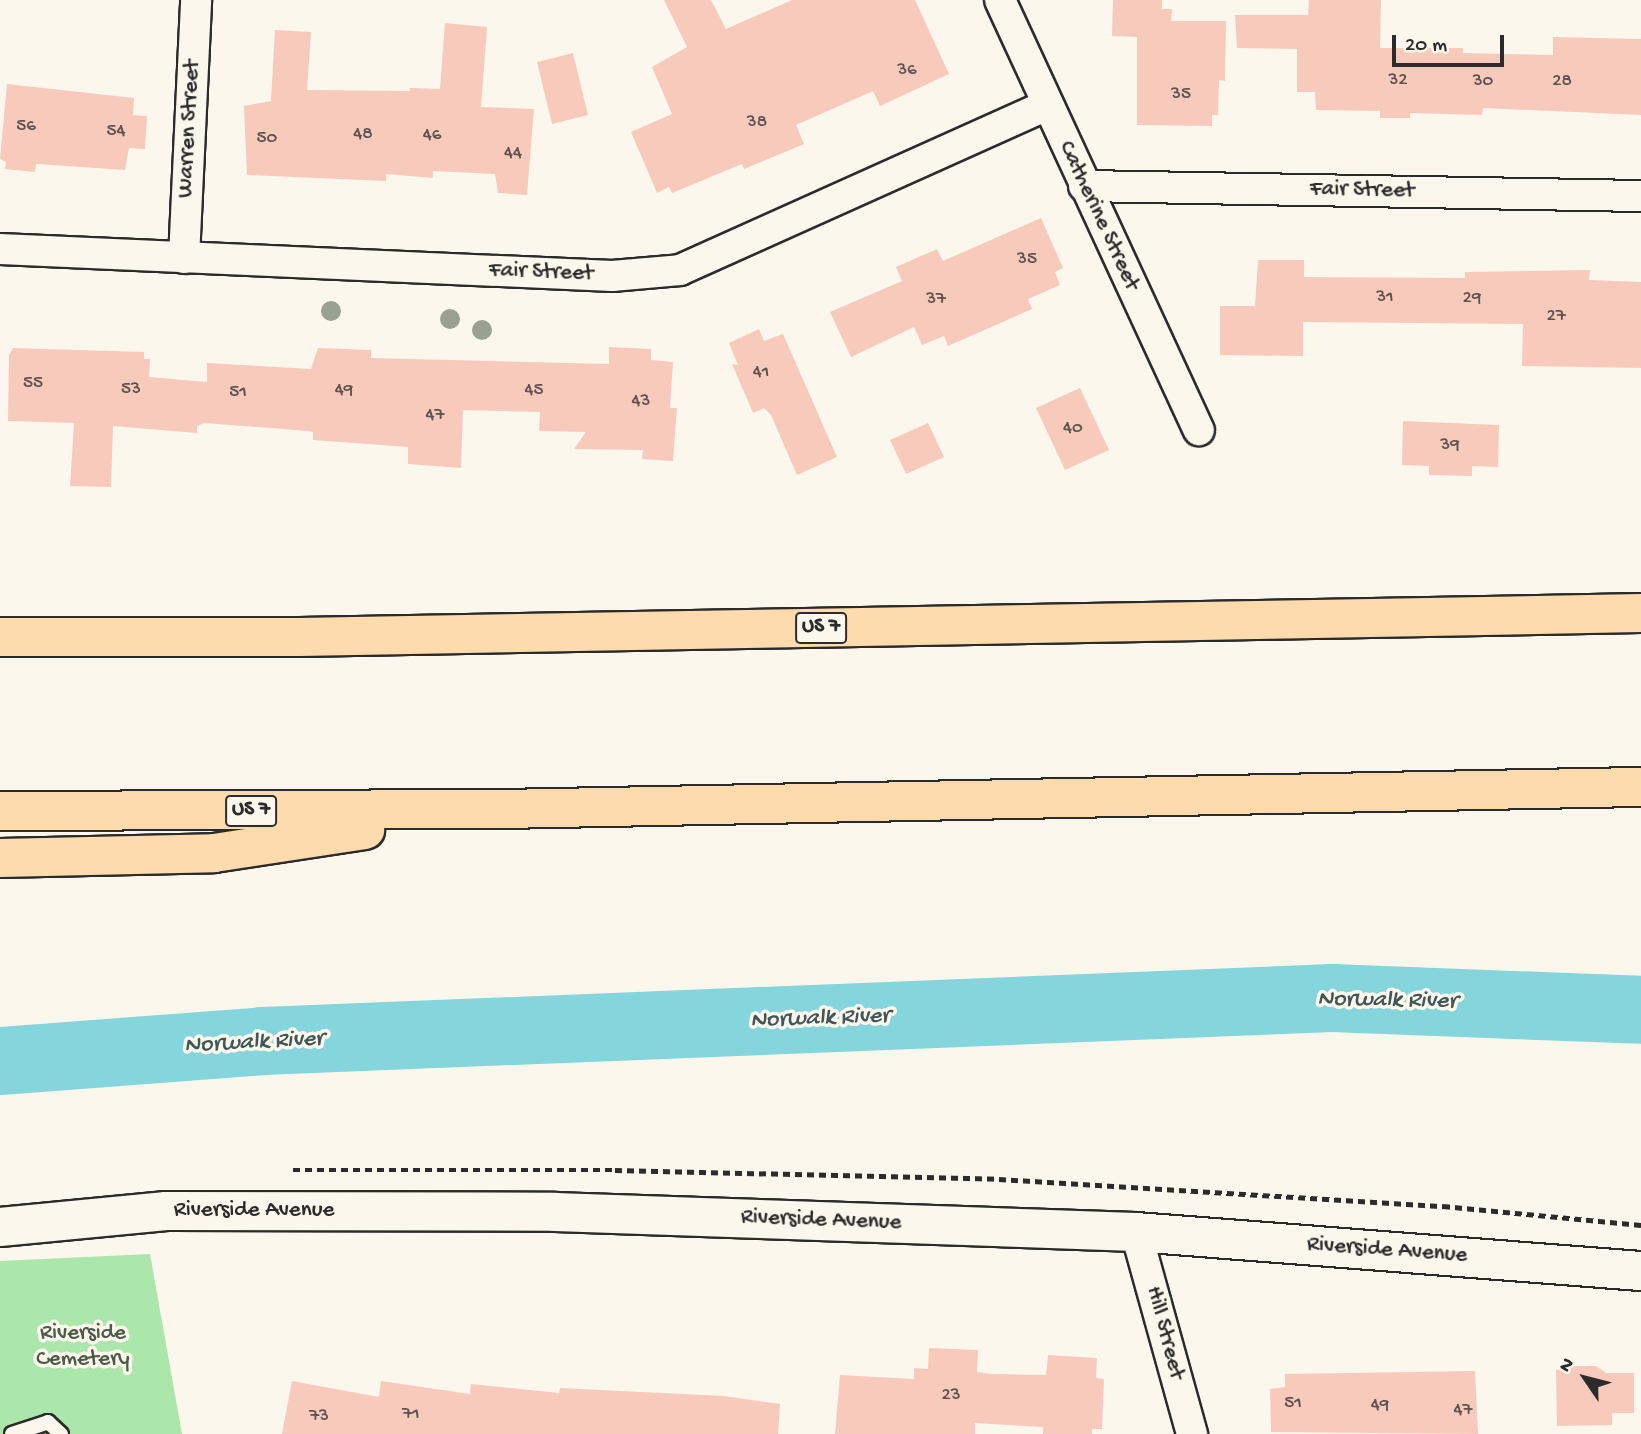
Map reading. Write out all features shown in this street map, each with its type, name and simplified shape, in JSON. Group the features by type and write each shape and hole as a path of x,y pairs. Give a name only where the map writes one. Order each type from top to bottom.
{"highway":[{"name":"US 7","path":"0,637 327,637 1641,612"},
{"name":"US 7","path":"0,811 502,809 1641,786"},
{"path":"0,858 214,853 502,809"}],"main road":[{"name":"Riverside Avenue","path":"0,1227 180,1211 555,1212 1136,1232 1641,1271"}],"street":[{"name":"Warren Street","path":"184,258 196,0"},
{"name":"Catherine Street","path":"1000,0 1046,105 1199,430"},
{"name":"Fair Street","path":"0,249 612,276 680,270 1046,105"},
{"name":"Fair Street","path":"1084,186 1641,196"},
{"name":"Hill Street","path":"1136,1232 1192,1434"}],"lane":[{"path":"12,1434 48,1422 61,1434"}],"green space":[{"name":"Riverside Cemetery","path":"150,1254 182,1434 0,1434 0,1261"}],"building":[{"path":"664,0 711,0 726,29 792,0 915,0 949,74 880,106 873,91 796,125 804,144 744,169 742,164 672,193 669,187 657,193 631,132 672,114 652,67 687,47"},
{"path":"1113,0 1162,0 1162,9 1172,9 1171,21 1226,21 1225,81 1219,80 1218,115 1212,115 1212,126 1137,125 1137,37 1112,36"},
{"path":"1309,0 1381,0 1380,48 1463,48 1463,53 1553,55 1553,37 1641,39 1641,115 1483,108 1482,115 1410,113 1410,118 1380,118 1380,111 1316,110 1315,92 1297,92 1297,49 1237,48 1235,15 1308,15"},
{"path":"445,23 487,27 481,107 534,109 527,195 498,193 495,174 433,171 433,178 386,174 386,181 247,175 244,106 271,101 275,30 311,32 307,90 410,91 410,88 440,89"},
{"path":"573,53 588,115 552,124 537,62"},
{"path":"7,84 134,98 133,115 147,116 145,149 129,148 125,170 36,164 35,172 5,169 6,162 0,159"},
{"path":"1041,218 1063,268 1055,272 1060,285 1028,299 1032,309 948,346 944,336 922,345 914,327 851,357 830,312 902,281 896,267 937,249 943,261"},
{"path":"1258,260 1304,260 1304,277 1465,278 1465,272 1590,270 1589,280 1641,282 1641,368 1522,366 1523,324 1303,322 1303,356 1220,355 1220,306 1255,306"},
{"path":"759,329 764,341 783,334 837,457 797,475 771,415 764,408 753,413 732,364 738,365 729,343"},
{"path":"609,347 651,349 651,360 673,362 670,408 677,408 673,461 642,459 643,450 574,449 586,432 539,431 540,412 463,410 461,468 408,464 408,447 313,440 313,432 308,431 204,423 197,426 197,433 113,426 111,487 70,486 74,423 8,421 9,355 13,348 144,352 144,359 150,359 149,377 207,382 207,363 311,369 318,348 371,350 371,358 609,364"},
{"path":"1080,388 1109,450 1065,470 1036,408"},
{"path":"1403,421 1499,425 1498,467 1472,466 1472,476 1429,475 1429,466 1402,465"},
{"path":"928,423 944,457 906,474 890,440"},
{"path":"929,1348 978,1350 977,1372 991,1374 1046,1375 1048,1355 1097,1358 1096,1378 1104,1379 1102,1429 1092,1429 1092,1434 1043,1434 1043,1427 975,1423 975,1434 835,1434 840,1375 914,1379 914,1368 928,1369"},
{"path":"1596,1366 1606,1373 1634,1373 1634,1413 1612,1413 1612,1425 1557,1426 1556,1370"},
{"path":"1475,1371 1478,1434 1271,1432 1270,1389 1285,1387 1285,1374"},
{"path":"292,1381 379,1397 381,1381 470,1394 471,1384 559,1393 560,1388 724,1396 780,1404 778,1434 282,1434"}],"waterway":[{"name":"Norwalk River","path":"0,1061 263,1041 1332,998 1641,1010"}]}
